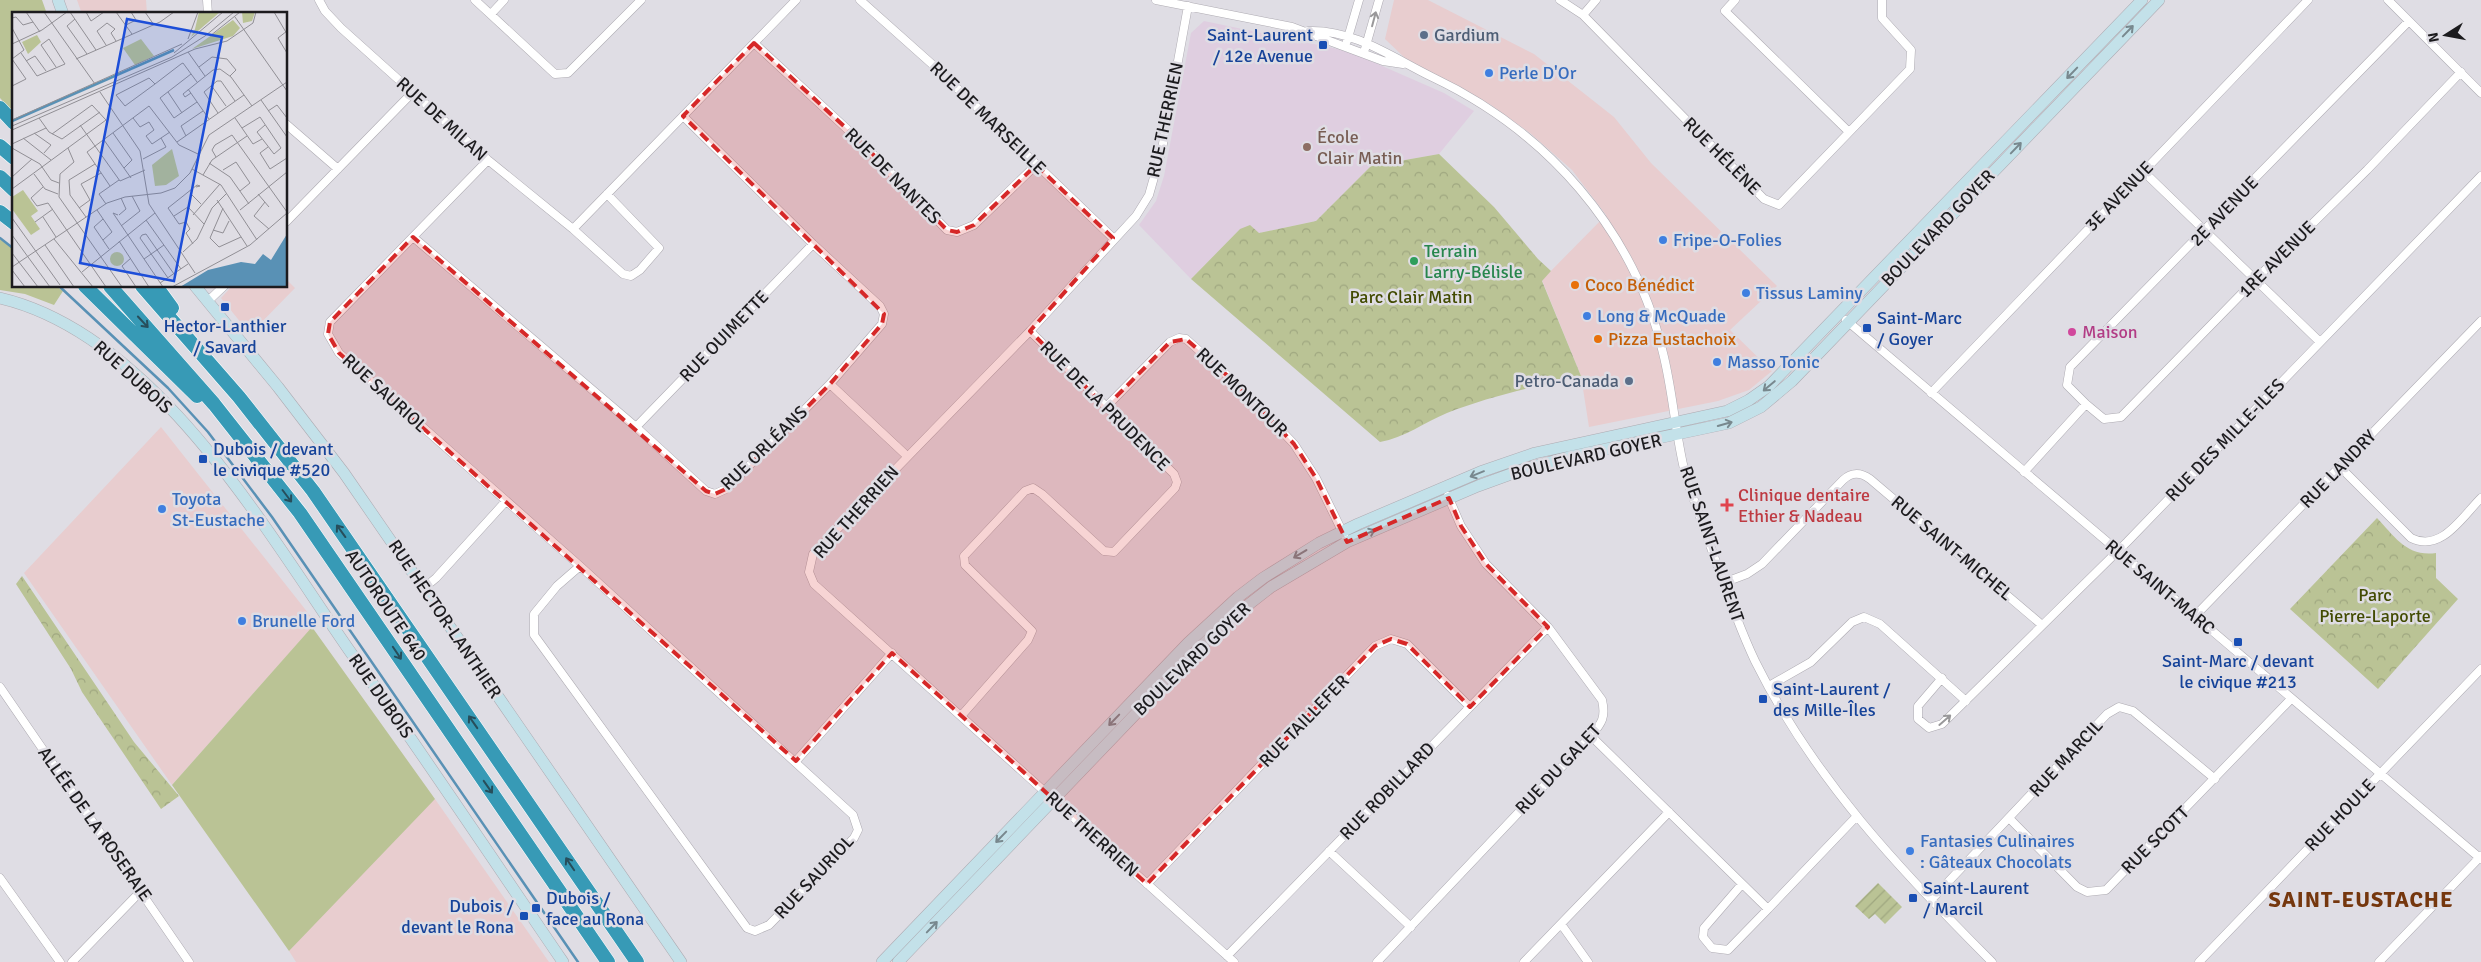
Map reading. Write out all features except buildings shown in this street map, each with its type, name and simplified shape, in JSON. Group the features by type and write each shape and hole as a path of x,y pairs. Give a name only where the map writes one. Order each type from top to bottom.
{"highway":[{"path":"0,108 12,121"},
{"path":"0,146 12,156"},
{"path":"0,177 12,188"},
{"path":"0,212 12,221"},
{"path":"88,288 246,444"},
{"name":"AUTOROUTE 640","path":"112,288 168,350 246,444 342,573 608,962"},
{"name":"AUTOROUTE 640","path":"144,288 239,397 298,472 355,550 637,962"},
{"path":"157,288 239,397"}],"street":[{"path":"58,0 62,12"},
{"name":"RUE DE MILAN","path":"319,0 337,25 488,160 573,229 623,274 631,276 640,270 658,248 607,194"},
{"path":"475,0 554,74 568,73 642,0"},
{"path":"491,14 504,0"},
{"path":"573,229 796,0"},
{"name":"RUE DE MARSEILLE","path":"860,0 933,65 1113,238"},
{"name":"RUE SAINT-LAURENT","path":"1156,0 1308,31 1326,30 1388,52 1405,64 1453,88 1501,116 1542,149 1586,195 1620,245 1646,300 1663,352 1687,479 1723,583 1747,642 1769,686 1802,744 1856,817 1931,900 1992,962"},
{"path":"1345,47 1360,0"},
{"path":"1364,53 1379,0"},
{"name":"RUE HÉLÈNE","path":"1560,0 1583,15 1764,199 1780,205 1848,131 1910,69 1911,50 1882,18 1882,0"},
{"path":"1583,15 1596,0"},
{"path":"1735,0 1725,11 1848,131"},
{"name":"BOULEVARD GOYER","path":"1447,492 1551,461 1729,423 1761,407 1783,390 1844,318 2142,0"},
{"name":"BOULEVARD GOYER","path":"898,962 1049,796 1221,612 1277,569 1345,536 1535,453 1676,423 1731,409 1759,394 1844,318 2159,0"},
{"name":"3E AVENUE","path":"1931,393 2308,0"},
{"path":"2388,0 2481,93"},
{"name":"RUE THERRIEN","path":"1188,6 1162,150 1149,195 1136,216 1113,238 1030,331 813,554 809,572 814,584 1234,962"},
{"name":"2E AVENUE","path":"2086,404 2067,385 2070,367 2206,231 2409,21"},
{"name":"RUE SAINT-LAURENT","path":"1308,31 1323,40 1383,61 1405,64"},
{"name":"RUE DE NANTES","path":"754,44 860,141 947,230 957,232 974,225 1036,165"},
{"name":"1RE AVENUE","path":"2086,404 2104,419 2121,417 2256,279 2367,170 2461,72"},
{"path":"288,220 413,92"},
{"name":"RUE ORLÉANS","path":"413,236 636,427 706,491 715,494 726,489 830,384 882,324 884,314 880,306 813,244 683,116"},
{"path":"288,126 338,169"},
{"name":"RUE SAURIOL","path":"488,160 330,322 328,334 339,353 580,566 796,761 853,816 858,830 854,838 769,926 755,931 747,928 534,635 534,614 557,586 580,566"},
{"path":"2143,171 2320,342"},
{"name":"RUE DES MILLE-ILES","path":"1942,678 1918,706 1917,715 1921,723 1928,728 1938,726 1966,701 2117,551 2481,176"},
{"name":"RUE OUIMETTE","path":"636,427 813,244"},
{"name":"RUE HECTOR-LANTHIER","path":"196,288 332,456 681,962"},
{"path":"207,302 222,288"},
{"name":"RUE DUBOIS","path":"0,298 25,305 54,317 101,346 159,398 212,456 278,544 563,962"},
{"name":"RUE SAINT-MARC","path":"1844,318 2291,699 2480,857"},
{"name":"RUE LANDRY","path":"2194,616 2481,321"},
{"name":"RUE DE LA PRUDENCE","path":"961,716 1028,640 1032,631 965,565 964,556 1025,491 1033,488 1104,551 1114,552 1175,488 1177,482 1174,474 1030,331"},
{"name":"RUE MONTOUR","path":"1106,407 1170,342 1179,338 1186,339 1239,386 1294,444 1316,478 1345,536"},
{"path":"830,384 907,456"},
{"path":"2024,472 2086,404"},
{"path":"2340,466 2411,538 2418,542 2427,543 2440,540 2481,498"},
{"name":"RUE SAINT-MICHEL","path":"1723,583 1746,574 1762,564 1843,480 1850,474 1857,473 1870,479 2042,625"},
{"name":"RUE DU GALET","path":"1377,962 1603,723 1605,712 1602,700 1548,627 1486,564 1461,526 1447,492"},
{"path":"424,588 436,578 506,501"},
{"path":"1769,686 1811,662 1852,622 1864,617 1880,624 1966,701"},
{"name":"RUE ROBILLARD","path":"1227,956 1548,627"},
{"name":"RUE TAILLEFER","path":"1147,884 1375,646 1391,639 1407,644 1470,707"},
{"path":"796,761 892,653"},
{"name":"RUE HOULE","path":"2199,962 2481,669"},
{"name":"ALLÉE DE LA ROSERAIE","path":"1,692 189,962"},
{"name":"RUE SCOTT","path":"2009,818 2077,888 2087,892 2106,890 2216,779 2291,699"},
{"name":"RUE MARCIL","path":"1931,900 2107,714 2119,707 2133,711 2216,779"},
{"path":"1591,736 1768,909"},
{"name":"BOULEVARD GOYER","path":"882,962 1049,796"},
{"path":"1524,962 1669,812"},
{"path":"1742,884 1704,928 1703,938 1712,948 1728,950 1856,817"},
{"path":"1328,851 1411,927"},
{"path":"2380,962 2480,857"},
{"path":"0,878 60,962"},
{"path":"72,962 141,891"},
{"path":"1561,924 1588,962"}],"highlighted area":[{"path":"754,43 860,141 947,230 957,232 974,225 1036,165 1113,238 1030,331 1106,407 1170,342 1186,339 1239,386 1294,444 1316,478 1347,542 1449,498 1461,526 1486,564 1548,627 1470,707 1407,644 1391,639 1375,646 1147,884 892,653 796,761 339,353 328,334 330,322 413,237 706,491 715,494 726,489 830,384 882,324 884,314 683,116"}],"shaded area":[{"path":"77,0 146,0 147,12 81,12"},
{"path":"1394,0 1428,0 1534,54 1614,117 1651,163 1777,286 1730,330 1772,371 1749,390 1718,401 1589,427 1581,376 1542,280 1606,215 1572,170 1530,133 1491,105 1406,59 1385,39"},
{"name":"École Clair Matin","path":"1204,21 1338,49 1364,58 1444,93 1474,111 1439,154 1371,166 1316,221 1259,233 1240,229 1191,279 1139,225 1156,201 1164,176 1191,33"},
{"path":"288,281 295,288 250,334 221,298 230,288 288,288"},
{"path":"161,427 316,623 172,785 24,573"},
{"path":"435,799 549,962 296,962 289,951 408,820"}],"green space":[{"path":"0,0 42,0 46,12 12,12 12,111 0,98"},
{"name":"Parc Clair Matin","path":"1439,154 1494,207 1538,259 1551,271 1542,281 1581,376 1480,401 1447,413 1398,437 1380,442 1191,279 1240,229 1250,225 1259,233 1316,221 1371,166"},
{"path":"0,239 12,248 12,288 59,288 63,291 54,305 25,294 0,290"},
{"name":"Parc Pierre-Laporte","path":"2377,518 2409,549 2417,552 2436,553 2436,578 2458,599 2378,689 2290,609"},
{"path":"22,576 134,742 179,796 161,809 82,692 71,669 16,584"},
{"path":"312,627 435,799 289,951 172,785"},
{"path":"1878,883 1902,907 1885,924 1875,914 1869,919 1855,906"}],"waterway":[{"path":"0,238 12,247"},
{"path":"61,288 168,388 208,432 272,517 578,962"}],"place":[{"name":"Gardium","path":"1424,35"},
{"name":"Saint-Laurent / 12e Avenue","path":"1323,45"},
{"name":"Perle D'Or","path":"1489,73"},
{"name":"École Clair Matin","path":"1307,147"},
{"name":"Fripe-O-Folies","path":"1663,240"},
{"name":"Terrain Larry-Bélisle","path":"1414,261"},
{"name":"Coco Bénédict","path":"1575,285"},
{"name":"Tissus Laminy","path":"1746,293"},
{"name":"Hector-Lanthier / Savard","path":"225,307"},
{"name":"Long & McQuade","path":"1587,316"},
{"name":"Saint-Marc / Goyer","path":"1867,328"},
{"name":"Maison","path":"2072,332"},
{"name":"Pizza Eustachoix","path":"1598,339"},
{"name":"Masso Tonic","path":"1717,362"},
{"name":"Petro-Canada","path":"1629,381"},
{"name":"Dubois / devant le civique #520","path":"203,459"},
{"name":"Clinique dentaire Ethier & Nadeau","path":"1727,505"},
{"name":"Toyota St-Eustache","path":"162,509"},
{"name":"Brunelle Ford","path":"242,621"},
{"name":"Saint-Marc / devant le civique #213","path":"2238,642"},
{"name":"Saint-Laurent / des Mille-Îles","path":"1763,699"},
{"name":"Fantasies Culinaires : Gâteaux Chocolats","path":"1910,851"},
{"name":"Saint-Laurent / Marcil","path":"1913,898"},
{"name":"Dubois / face au Rona","path":"536,908"},
{"name":"Dubois / devant le Rona","path":"524,916"}],"district":[{"name":"SAINT-EUSTACHE","path":"2361,899"}]}
